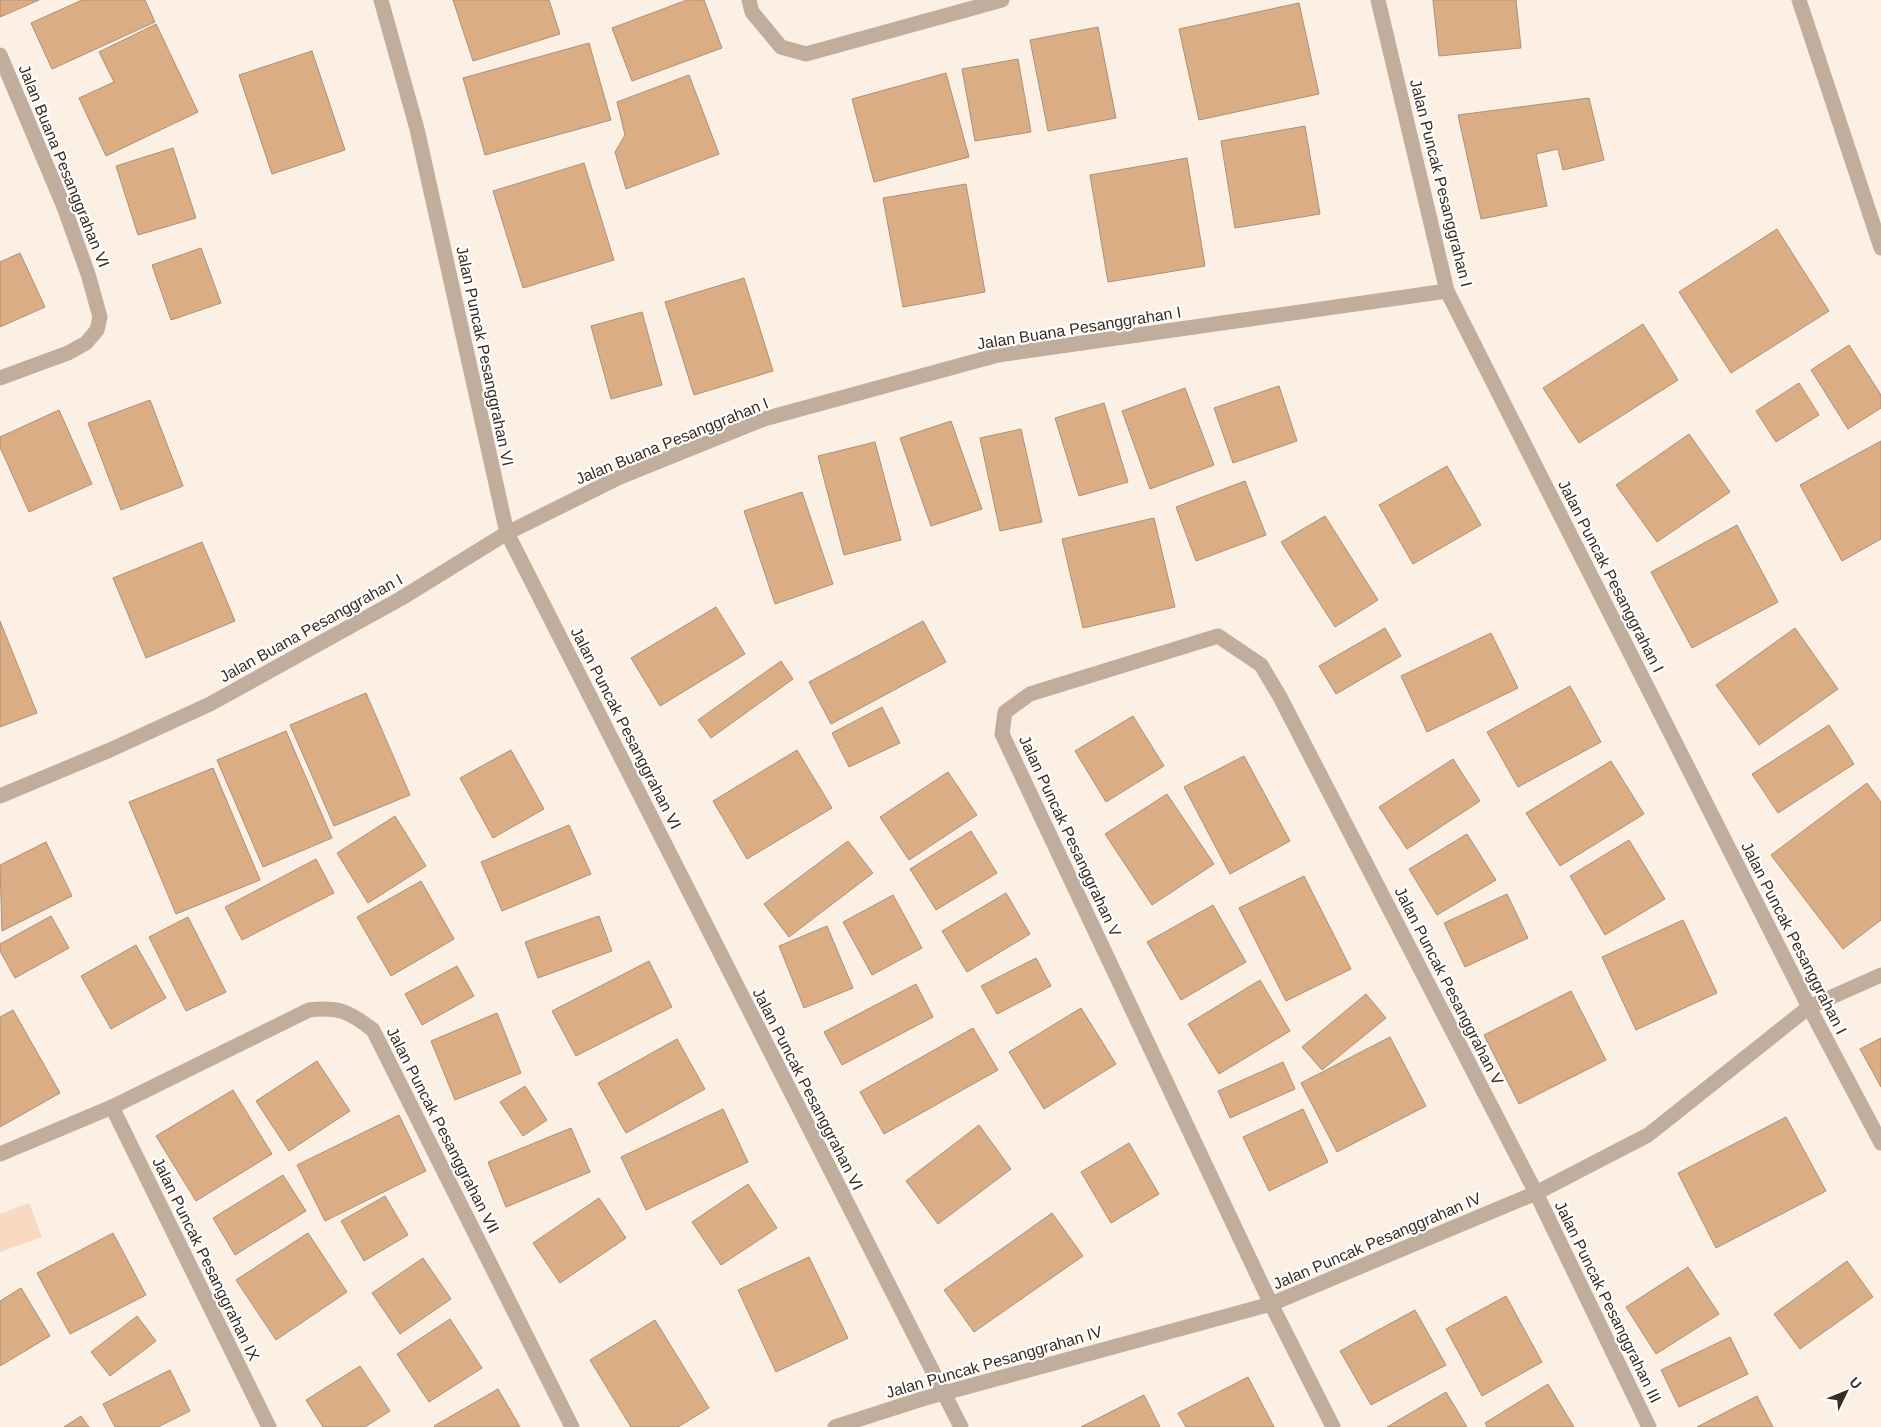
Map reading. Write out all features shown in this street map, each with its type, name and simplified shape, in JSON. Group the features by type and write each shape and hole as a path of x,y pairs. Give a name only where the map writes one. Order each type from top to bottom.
{"street":[{"name":"Jalan Puncak Pesanggrahan VI","path":"381,0 417,129 507,533 961,1427"},
{"path":"749,0 752,12 781,47 806,54 1002,0"},
{"name":"Jalan Puncak Pesanggrahan I","path":"1378,0 1447,291 1809,1007 1881,1143"},
{"path":"1799,0 1881,248"},
{"name":"Jalan Buana Pesanggrahan VI","path":"0,55 64,207 88,274 100,317 97,330 86,343 68,353 0,378"},
{"name":"Jalan Buana Pesanggrahan I","path":"0,796 110,750 210,704 400,599 507,533 620,477 764,419 998,355 1447,291"},
{"name":"Jalan Puncak Pesanggrahan V","path":"1270,1304 1002,734 1005,712 1030,694 1218,636 1262,665 1290,715 1536,1193"},
{"name":"Jalan Puncak Pesanggrahan IV","path":"835,1427 922,1399 1270,1304 1536,1193 1648,1135 1809,1007 1881,975"},
{"name":"Jalan Puncak Pesanggrahan VII","path":"0,1154 112,1107 309,1010 329,1007 354,1015 373,1030 572,1427"},
{"name":"Jalan Puncak Pesanggrahan IX","path":"112,1107 269,1427"},
{"name":"Jalan Puncak Pesanggrahan III","path":"1536,1193 1649,1427"},
{"path":"1270,1304 1332,1427"}],"shaded area":[{"path":"29,1203 42,1237 0,1252 0,1214"}],"building":[{"path":"0,0 39,0 0,17"},
{"path":"82,0 145,0 155,22 52,69 31,23"},
{"path":"453,0 549,0 560,34 473,61"},
{"path":"687,0 704,0 722,48 632,81 612,28"},
{"path":"1433,0 1516,0 1521,48 1439,56"},
{"path":"1299,3 1319,94 1199,120 1179,29"},
{"path":"156,24 198,112 106,156 79,98 114,82 99,52"},
{"path":"1098,27 1116,118 1048,131 1030,40"},
{"path":"589,43 611,120 485,155 463,78"},
{"path":"312,51 345,150 272,174 239,75"},
{"path":"1018,59 1031,132 975,141 962,69"},
{"path":"946,73 969,157 874,182 852,99"},
{"path":"689,75 719,154 626,189 615,152 625,135 617,102"},
{"path":"1589,98 1604,160 1563,170 1558,149 1536,154 1547,206 1481,219 1458,115"},
{"path":"1305,126 1320,214 1235,228 1221,141"},
{"path":"173,148 196,218 138,235 116,166"},
{"path":"1187,158 1205,266 1108,282 1090,175"},
{"path":"584,163 614,260 523,288 493,191"},
{"path":"966,184 985,292 903,307 883,198"},
{"path":"1777,229 1829,311 1731,373 1679,292"},
{"path":"201,248 221,303 171,320 152,265"},
{"path":"20,253 45,307 0,327 0,262"},
{"path":"744,278 773,371 694,395 665,302"},
{"path":"642,312 662,385 611,399 591,326"},
{"path":"1643,324 1678,380 1579,443 1543,388"},
{"path":"1849,345 1881,395 1881,408 1848,429 1811,370"},
{"path":"1799,383 1819,415 1776,442 1756,411"},
{"path":"1279,386 1297,441 1233,463 1214,408"},
{"path":"1185,388 1214,465 1150,489 1122,411"},
{"path":"150,400 183,486 121,510 88,423"},
{"path":"1104,403 1128,482 1079,496 1055,418"},
{"path":"59,410 92,484 29,512 0,447 0,437"},
{"path":"951,421 982,509 931,526 900,438"},
{"path":"1021,429 1042,522 1000,531 980,438"},
{"path":"1689,434 1730,492 1657,542 1616,485"},
{"path":"1881,441 1881,539 1842,561 1800,485"},
{"path":"875,442 901,540 844,555 818,456"},
{"path":"1447,466 1481,525 1413,564 1379,505"},
{"path":"1245,481 1266,535 1196,561 1176,507"},
{"path":"802,492 833,584 775,604 744,511"},
{"path":"1325,516 1378,600 1335,627 1281,542"},
{"path":"1154,518 1175,607 1083,628 1062,539"},
{"path":"1737,525 1778,602 1692,648 1651,572"},
{"path":"202,542 235,621 146,658 113,578"},
{"path":"716,607 745,654 660,706 631,658"},
{"path":"0,621 37,713 0,727"},
{"path":"923,621 946,662 831,724 809,682"},
{"path":"1385,628 1401,656 1336,694 1319,666"},
{"path":"1795,628 1838,689 1759,745 1716,685"},
{"path":"1491,633 1518,688 1427,732 1401,676"},
{"path":"781,661 793,679 711,738 698,720"},
{"path":"1570,686 1601,742 1518,787 1487,732"},
{"path":"366,693 410,795 334,826 290,725"},
{"path":"882,707 900,743 849,767 832,733"},
{"path":"1133,716 1164,766 1106,802 1075,751"},
{"path":"1829,725 1854,764 1778,813 1752,774"},
{"path":"286,731 332,838 263,867 217,760"},
{"path":"511,750 544,809 493,838 460,778"},
{"path":"797,750 832,808 747,859 713,801"},
{"path":"1244,756 1290,841 1230,874 1184,787"},
{"path":"1453,759 1480,801 1407,849 1379,807"},
{"path":"1611,761 1644,814 1560,866 1526,813"},
{"path":"213,768 260,880 176,914 129,802"},
{"path":"948,772 977,815 909,860 880,817"},
{"path":"1867,783 1881,802 1881,920 1843,949 1771,855"},
{"path":"1167,794 1214,864 1152,905 1105,834"},
{"path":"395,816 426,866 368,903 337,853"},
{"path":"569,825 591,874 502,911 481,862"},
{"path":"971,831 997,873 936,910 910,869"},
{"path":"1467,834 1496,880 1437,915 1409,869"},
{"path":"1629,840 1665,899 1605,935 1570,876"},
{"path":"848,841 873,873 789,937 764,904"},
{"path":"46,842 72,896 2,931 0,865"},
{"path":"316,859 334,893 242,940 225,907"},
{"path":"1304,876 1351,969 1286,1001 1239,908"},
{"path":"421,881 454,939 391,976 357,917"},
{"path":"1006,893 1030,934 967,972 942,931"},
{"path":"1507,894 1528,938 1465,967 1444,923"},
{"path":"893,895 922,948 872,975 843,922"},
{"path":"1213,905 1246,962 1181,1000 1147,942"},
{"path":"51,916 69,948 15,978 0,951 0,944"},
{"path":"599,916 612,951 538,978 525,942"},
{"path":"188,917 226,992 186,1011 149,937"},
{"path":"1683,920 1717,993 1636,1030 1602,957"},
{"path":"827,926 853,988 804,1008 779,946"},
{"path":"136,945 166,998 111,1029 81,976"},
{"path":"1036,958 1051,986 997,1014 981,986"},
{"path":"649,961 672,1007 576,1056 552,1011"},
{"path":"457,966 474,996 422,1025 405,994"},
{"path":"1260,980 1290,1031 1219,1074 1188,1024"},
{"path":"916,984 933,1017 842,1065 824,1032"},
{"path":"1571,991 1606,1060 1519,1104 1484,1035"},
{"path":"1366,994 1386,1018 1322,1070 1302,1047"},
{"path":"1081,1008 1116,1064 1044,1109 1009,1052"},
{"path":"13,1010 60,1093 0,1127 0,1017"},
{"path":"497,1013 521,1073 455,1100 431,1041"},
{"path":"973,1028 998,1070 884,1134 860,1092"},
{"path":"1390,1037 1426,1106 1337,1152 1301,1083"},
{"path":"1881,1038 1881,1087 1860,1049"},
{"path":"677,1039 705,1089 626,1133 598,1083"},
{"path":"317,1061 350,1111 289,1151 256,1101"},
{"path":"1283,1062 1295,1089 1230,1118 1218,1091"},
{"path":"525,1086 547,1120 523,1136 500,1102"},
{"path":"233,1090 272,1154 196,1201 156,1136"},
{"path":"723,1109 748,1162 646,1210 621,1157"},
{"path":"1303,1109 1328,1162 1269,1191 1243,1137"},
{"path":"399,1115 426,1171 325,1221 297,1165"},
{"path":"1786,1117 1826,1191 1716,1248 1678,1173"},
{"path":"979,1125 1011,1169 938,1224 906,1181"},
{"path":"571,1128 590,1172 506,1207 488,1162"},
{"path":"1129,1143 1159,1194 1111,1223 1081,1172"},
{"path":"283,1175 306,1211 235,1255 213,1218"},
{"path":"748,1184 777,1228 721,1265 692,1222"},
{"path":"385,1196 408,1235 364,1261 341,1221"},
{"path":"599,1198 626,1238 560,1283 533,1243"},
{"path":"1052,1213 1083,1256 974,1332 944,1290"},
{"path":"113,1233 146,1295 70,1334 37,1273"},
{"path":"308,1233 347,1292 276,1340 236,1280"},
{"path":"809,1257 848,1338 776,1372 738,1290"},
{"path":"423,1258 451,1299 400,1334 372,1293"},
{"path":"1847,1261 1873,1297 1800,1349 1774,1314"},
{"path":"1688,1267 1719,1314 1656,1354 1626,1307"},
{"path":"21,1288 50,1336 0,1366 0,1301"},
{"path":"1506,1296 1542,1362 1482,1396 1446,1329"},
{"path":"1415,1310 1446,1365 1371,1405 1340,1351"},
{"path":"137,1316 156,1341 110,1376 91,1352"},
{"path":"450,1319 482,1368 429,1402 397,1354"},
{"path":"655,1320 709,1408 678,1427 631,1427 590,1360"},
{"path":"1730,1337 1748,1374 1679,1407 1661,1370"},
{"path":"360,1366 390,1411 365,1427 323,1427 306,1400"},
{"path":"170,1370 190,1411 158,1427 115,1427 103,1404"},
{"path":"1248,1377 1274,1427 1186,1427 1178,1413"},
{"path":"1548,1384 1574,1427 1487,1427 1485,1423"},
{"path":"498,1389 520,1427 434,1426"},
{"path":"1446,1392 1467,1427 1387,1427"},
{"path":"1144,1395 1160,1427 1081,1427"},
{"path":"1757,1396 1773,1427 1697,1427"},
{"path":"81,1416 89,1427 64,1427"}]}
